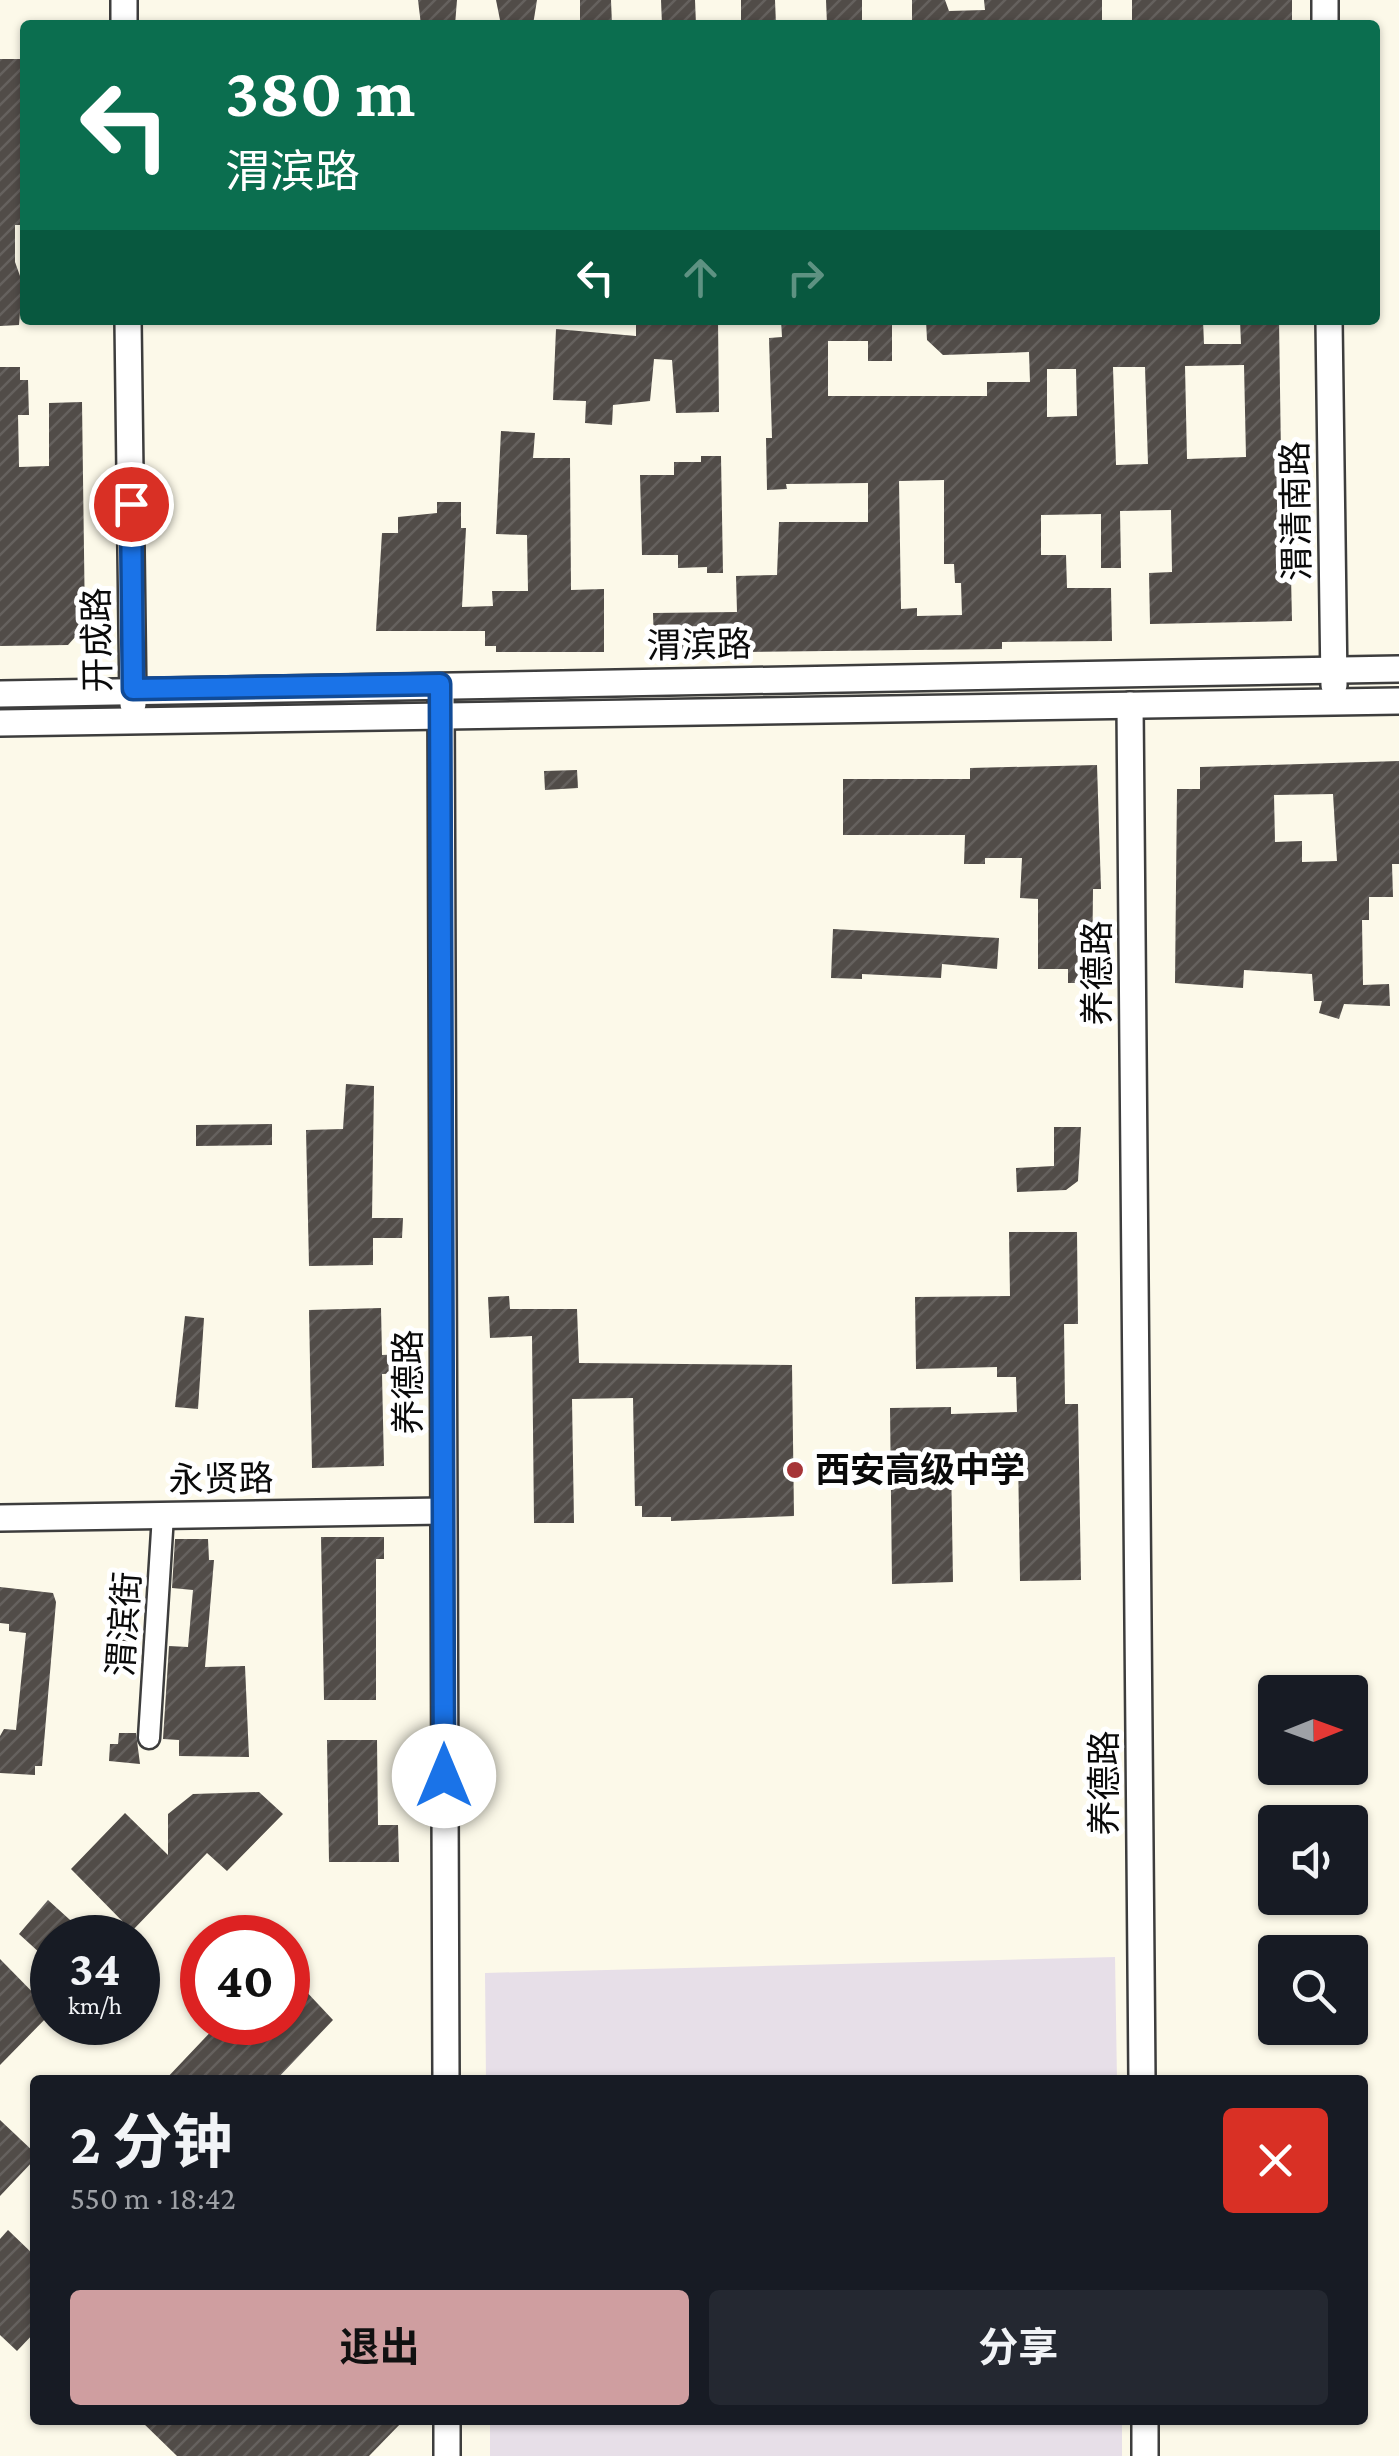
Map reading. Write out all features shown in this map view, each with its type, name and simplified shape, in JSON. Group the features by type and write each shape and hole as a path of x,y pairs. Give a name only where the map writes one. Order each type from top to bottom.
{"street":[{"name":"开成路","path":"128,325 134,718"},
{"name":"渭清南路","path":"1329,325 1334,702"},
{"name":"渭滨路","path":"0,694 1399,669"},
{"name":"养德路","path":"440,684 446,2075"},
{"name":"渭滨路","path":"0,722 1399,701"},
{"name":"养德路","path":"1130,705 1142,2075"},
{"name":"永贤路","path":"0,1518 444,1511"},
{"name":"渭滨街","path":"150,1738 163,1515"},
{"path":"447,2425 447,2456"},
{"path":"1144,2425 1145,2456"}],"shaded area":[{"path":"1115,1957 1117,2075 486,2075 485,1973"},
{"path":"490,2425 1122,2425 1122,2456 490,2456"}],"building":[{"path":"418,0 457,0 455,20 420,20"},
{"path":"496,0 537,0 534,20 500,20"},
{"path":"580,0 611,0 612,20 580,20"},
{"path":"661,0 695,0 696,20 662,20"},
{"path":"741,0 775,0 776,20 741,20"},
{"path":"826,0 862,0 862,20 827,20"},
{"path":"912,0 945,0 949,11 985,10 984,0 1102,0 1102,20 912,20"},
{"path":"1132,0 1292,0 1292,20 1132,20"},
{"path":"0,59 20,59 20,225 15,225 15,262 20,276 20,312 19,325 0,326"},
{"path":"636,325 718,325 719,412 676,413 672,360 654,359 650,401 613,405 612,425 585,423 586,401 553,400 556,329 636,336"},
{"path":"781,325 892,325 892,361 868,361 868,341 828,341 828,396 987,396 987,382 1030,382 1029,352 943,355 927,340 926,325 1203,325 1204,344 1241,344 1240,325 1279,325 1281,457 1285,484 1289,484 1292,621 1150,624 1149,573 1172,572 1171,510 1120,511 1121,568 1101,568 1101,514 1041,515 1041,555 1066,555 1067,588 1111,588 1112,641 1002,642 1002,649 659,653 659,648 654,647 653,613 737,612 736,576 777,575 779,522 868,522 868,483 786,484 787,489 767,490 766,438 772,438 769,338 782,337","holes":["1244,365 1246,457 1187,459 1185,366","1113,367 1145,367 1148,464 1116,465","1047,369 1076,369 1077,416 1047,417","944,480 944,564 954,564 955,583 961,583 962,615 917,616 917,608 901,609 899,481"]},
{"path":"0,367 20,367 20,380 28,380 29,415 18,415 19,467 49,466 49,403 82,402 85,626 68,645 0,646"},
{"path":"501,431 535,433 533,458 570,458 571,590 604,589 604,652 496,652 496,646 485,646 485,631 376,631 382,533 398,533 398,517 437,513 437,502 461,502 461,528 466,528 462,607 493,606 492,591 528,591 527,535 496,534"},
{"path":"701,456 721,456 723,573 707,573 707,567 678,568 678,555 642,555 640,475 674,475 674,462 701,462"},
{"path":"1399,761 1399,864 1392,864 1393,897 1369,897 1369,920 1362,920 1363,985 1389,984 1390,1006 1344,1004 1339,1019 1319,1013 1322,1001 1314,1001 1312,974 1244,970 1243,988 1175,983 1177,789 1200,789 1200,767","holes":["1333,794 1337,861 1302,862 1302,841 1275,842 1274,795"]},
{"path":"1097,765 1101,889 1093,889 1092,983 1068,983 1068,969 1038,969 1038,899 1020,898 1022,858 985,858 985,864 964,864 965,835 843,835 843,779 970,779 970,768"},
{"path":"577,770 578,788 545,790 544,771"},
{"path":"833,929 999,938 997,969 942,964 941,978 862,974 862,979 831,978"},
{"path":"346,1084 374,1086 372,1218 403,1218 402,1238 373,1238 373,1265 309,1266 306,1130 343,1129"},
{"path":"272,1124 272,1145 196,1146 196,1125"},
{"path":"1054,1127 1081,1127 1078,1181 1066,1190 1017,1192 1016,1168 1054,1166"},
{"path":"1009,1232 1077,1232 1078,1324 1064,1324 1065,1404 1078,1404 1081,1580 1020,1581 1018,1455 951,1458 953,1582 892,1584 890,1408 951,1407 951,1414 1017,1412 1016,1377 997,1377 997,1367 916,1369 915,1297 1010,1296"},
{"path":"509,1296 510,1309 577,1309 579,1363 792,1365 794,1516 671,1521 671,1517 642,1517 642,1506 635,1506 633,1398 572,1399 574,1523 534,1523 532,1336 490,1338 488,1297"},
{"path":"381,1308 382,1355 404,1354 404,1373 382,1374 384,1466 312,1468 309,1310"},
{"path":"185,1316 204,1318 198,1409 175,1407"},
{"path":"321,1537 384,1537 384,1559 376,1559 376,1700 324,1700"},
{"path":"175,1539 208,1539 209,1560 214,1560 205,1667 245,1666 249,1757 179,1756 179,1740 163,1739 169,1646 188,1647 193,1590 172,1588"},
{"path":"0,1587 53,1593 56,1602 42,1766 35,1766 35,1775 0,1773 0,1736 4,1729 16,1730 26,1633 9,1631 9,1624 0,1623"},
{"path":"114,1611 131,1611 130,1648 113,1648"},
{"path":"119,1733 136,1733 140,1764 109,1761 110,1744 118,1744"},
{"path":"327,1740 377,1740 378,1825 398,1825 399,1862 329,1862"},
{"path":"259,1792 283,1814 227,1871 207,1853 147,1915 116,1915 71,1869 125,1813 168,1855 168,1814 193,1794"},
{"path":"48,1900 65,1915 35,1915"},
{"path":"30,1921 30,1944 19,1934"},
{"path":"0,1959 30,1990 30,2034 0,2065"},
{"path":"310,1995 333,2020 310,2044"},
{"path":"198,2045 309,2045 281,2075 170,2075"},
{"path":"0,2120 30,2148 30,2164 0,2196"},
{"path":"8,2230 30,2251 30,2337 17,2351 0,2335 0,2239"},
{"path":"145,2425 399,2425 369,2456 177,2456"}],"place":[{"name":"西安高级中学","path":"795,1470"}],"route":[{"path":"131,504 133,689 440,684 444,1776"}]}
